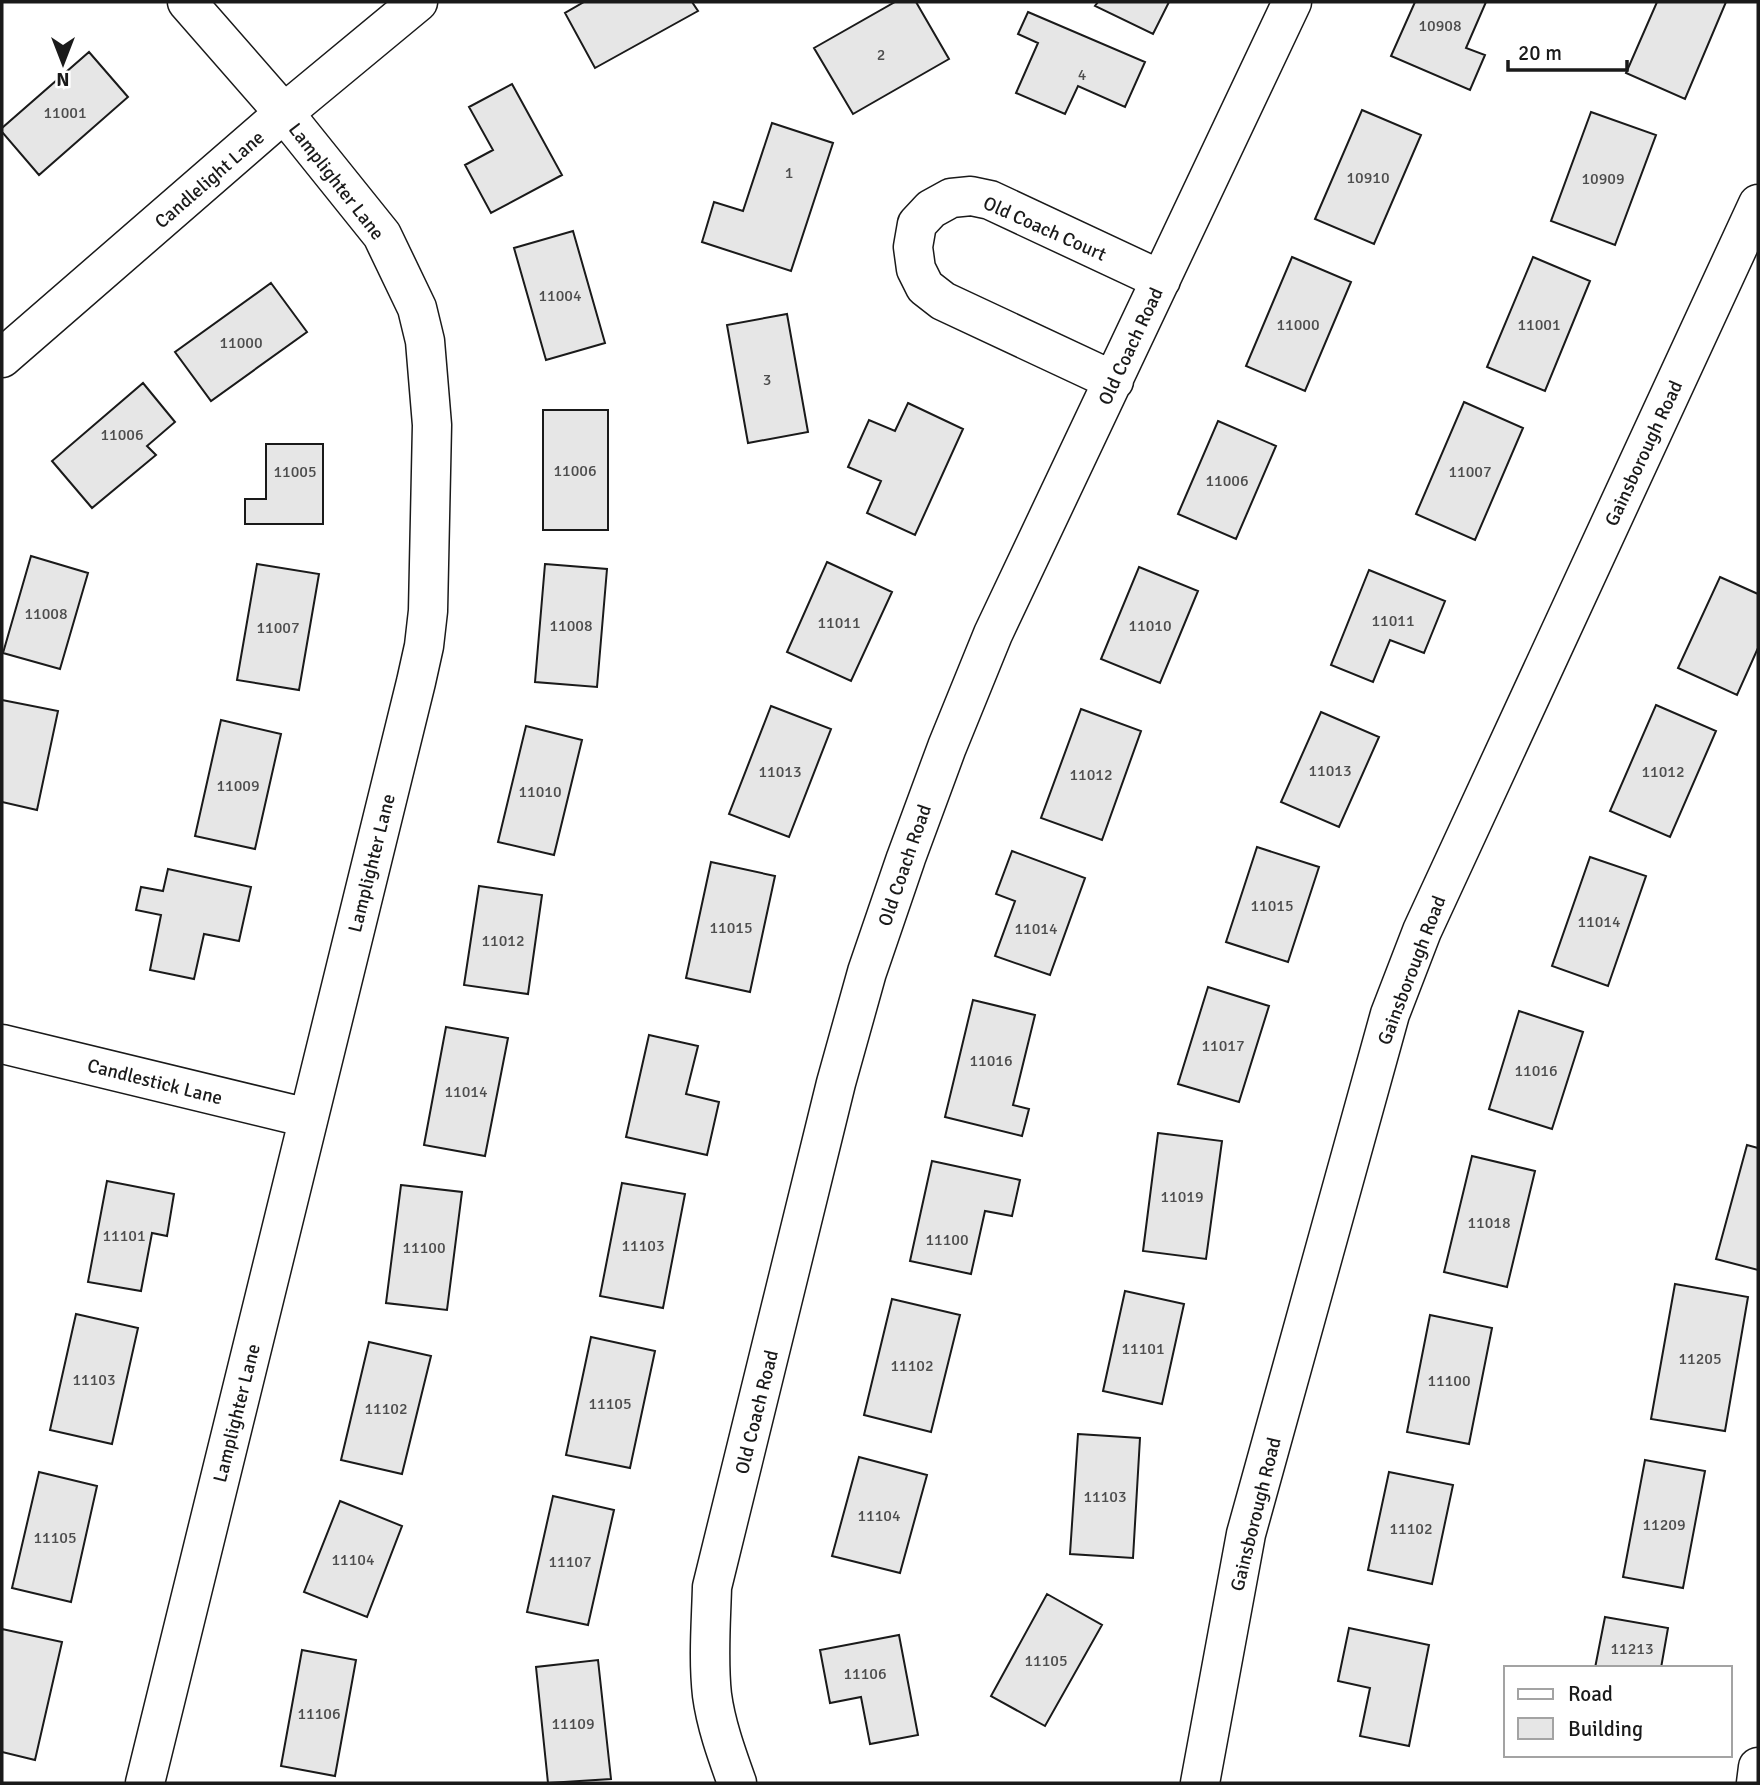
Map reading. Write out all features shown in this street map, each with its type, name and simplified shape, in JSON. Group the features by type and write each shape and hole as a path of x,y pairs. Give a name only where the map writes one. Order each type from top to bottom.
{"street":[{"name":"Lamplighter Lane","path":"145,1783 425,646 428,611 432,425 425,341 417,308 382,235 284,113 187,2"},
{"name":"Candlelight Lane","path":"2,358 284,113 418,2"},
{"name":"Old Coach Road","path":"737,1783 723,1745 712,1696 712,1587 836,1083 867,972 947,747 993,634 1292,2"},
{"name":"Old Coach Court","path":"1114,381 943,301 925,287 916,269 913,247 917,224 931,209 951,198 990,200 1161,280"},
{"name":"Gainsborough Road","path":"1200,1783 1246,1534 1391,1014 1422,932 1758,204"},
{"name":"Candlestick Lane","path":"2,1044 308,1118"},
{"path":"1756,1783 1758,1767"}],"building":[{"path":"584,2 692,2 698,11 595,68 565,13"},
{"path":"895,2 916,2 949,59 853,114 814,48"},
{"path":"1098,2 1169,2 1153,34 1095,6"},
{"path":"1415,2 1486,2 1466,48 1485,55 1470,90 1391,56"},
{"path":"1657,2 1726,2 1685,99 1626,73"},
{"path":"1028,12 1145,62 1125,107 1078,86 1065,114 1016,93 1038,43 1018,34"},
{"path":"89,52 128,97 39,175 2,132 2,128"},
{"path":"512,84 562,175 491,213 465,165 493,150 469,107"},
{"path":"1362,110 1421,135 1374,244 1315,219"},
{"path":"1591,112 1656,135 1615,245 1551,221"},
{"path":"772,123 833,143 791,271 702,242 714,202 743,211"},
{"path":"573,231 605,343 546,360 514,248"},
{"path":"1292,257 1351,282 1305,391 1246,366"},
{"path":"1533,257 1590,281 1545,391 1487,367"},
{"path":"271,283 307,332 211,401 175,352"},
{"path":"787,314 808,432 748,443 727,325"},
{"path":"143,383 175,422 147,446 156,455 92,508 52,461"},
{"path":"1464,402 1523,428 1475,540 1416,514"},
{"path":"908,403 963,429 915,535 867,513 881,481 848,467 869,420 895,431"},
{"path":"543,410 608,410 608,530 543,530"},
{"path":"1218,421 1276,446 1236,539 1178,514"},
{"path":"266,444 323,444 323,524 245,524 245,499 266,499"},
{"path":"31,556 88,573 60,669 3,653"},
{"path":"827,562 892,592 851,681 787,652"},
{"path":"257,564 319,574 299,690 237,680"},
{"path":"545,564 607,569 597,687 535,682"},
{"path":"1139,567 1198,591 1160,683 1101,659"},
{"path":"1369,570 1445,601 1424,653 1390,640 1373,682 1331,665"},
{"path":"1720,577 1758,594 1758,648 1737,695 1678,668"},
{"path":"2,700 58,711 37,810 2,802"},
{"path":"1656,705 1716,731 1670,837 1610,811"},
{"path":"771,706 831,729 789,837 729,814"},
{"path":"1081,709 1141,731 1102,840 1041,818"},
{"path":"1321,712 1379,737 1339,827 1281,802"},
{"path":"221,720 281,734 255,849 195,836"},
{"path":"526,726 582,740 554,855 498,842"},
{"path":"1257,847 1319,867 1288,962 1226,942"},
{"path":"1012,851 1085,878 1050,975 995,956 1015,901 996,894"},
{"path":"1590,857 1646,876 1608,986 1552,966"},
{"path":"711,862 775,876 750,992 686,978"},
{"path":"168,869 251,887 239,941 204,934 194,979 150,970 161,915 136,910 141,887 163,891"},
{"path":"479,886 542,895 528,994 464,985"},
{"path":"1208,987 1269,1006 1239,1102 1178,1084"},
{"path":"973,1000 1035,1015 1013,1105 1029,1109 1022,1136 945,1117"},
{"path":"1519,1011 1583,1032 1552,1129 1489,1109"},
{"path":"446,1027 508,1038 485,1156 424,1145"},
{"path":"649,1035 698,1046 686,1094 719,1102 707,1155 626,1137"},
{"path":"1158,1133 1222,1141 1206,1259 1143,1251"},
{"path":"1747,1145 1758,1148 1758,1270 1716,1259"},
{"path":"1472,1156 1535,1171 1507,1287 1444,1272"},
{"path":"932,1161 1020,1180 1012,1216 985,1211 971,1274 910,1261"},
{"path":"107,1181 174,1194 167,1236 152,1233 141,1291 88,1282"},
{"path":"622,1183 685,1194 663,1308 600,1296"},
{"path":"401,1185 462,1192 447,1310 386,1303"},
{"path":"1675,1284 1748,1297 1725,1431 1651,1419"},
{"path":"1125,1291 1184,1304 1162,1404 1103,1391"},
{"path":"892,1299 960,1315 931,1432 864,1415"},
{"path":"76,1314 138,1328 112,1444 50,1430"},
{"path":"1430,1315 1492,1328 1469,1444 1407,1432"},
{"path":"591,1337 655,1351 630,1468 566,1455"},
{"path":"369,1342 431,1356 402,1474 341,1460"},
{"path":"1078,1434 1140,1438 1133,1558 1070,1554"},
{"path":"859,1457 927,1475 900,1573 832,1556"},
{"path":"1645,1460 1705,1471 1683,1588 1623,1577"},
{"path":"39,1472 97,1486 71,1602 12,1588"},
{"path":"1389,1472 1453,1485 1432,1584 1368,1570"},
{"path":"553,1496 614,1510 588,1625 527,1612"},
{"path":"340,1501 402,1526 367,1617 304,1592"},
{"path":"1047,1594 1102,1625 1045,1726 991,1696"},
{"path":"1605,1617 1668,1628 1661,1666 1595,1666"},
{"path":"1349,1628 1429,1645 1409,1746 1360,1736 1370,1688 1338,1681"},
{"path":"2,1629 62,1642 35,1760 2,1752"},
{"path":"899,1635 918,1735 870,1744 861,1697 830,1703 820,1650"},
{"path":"302,1650 356,1660 335,1776 281,1766"},
{"path":"598,1660 611,1779 548,1783 536,1667"}]}
